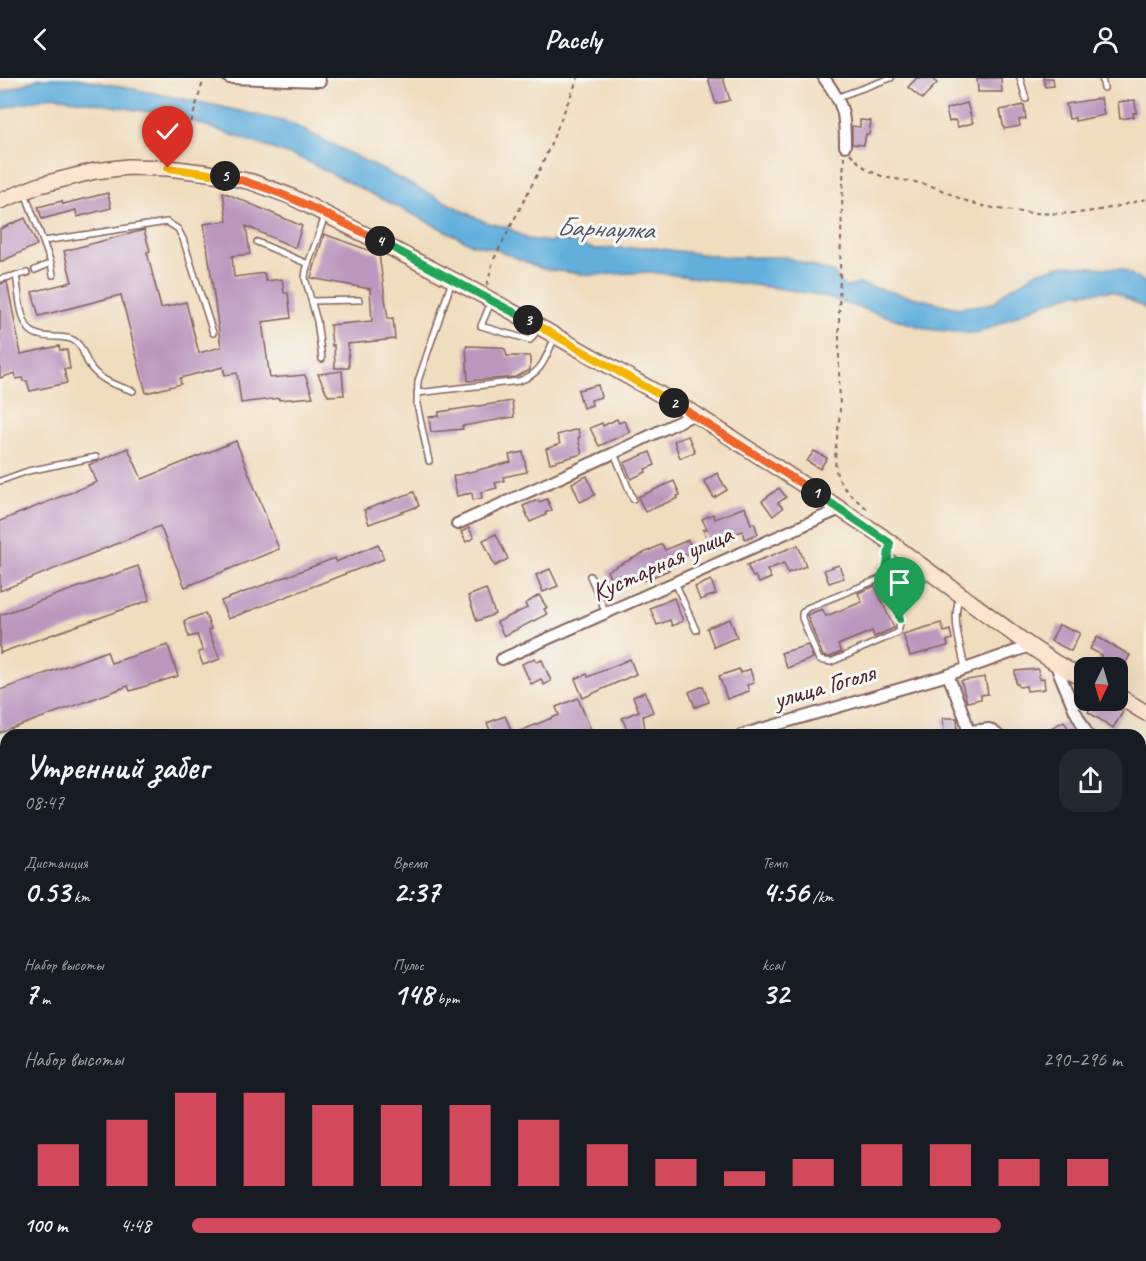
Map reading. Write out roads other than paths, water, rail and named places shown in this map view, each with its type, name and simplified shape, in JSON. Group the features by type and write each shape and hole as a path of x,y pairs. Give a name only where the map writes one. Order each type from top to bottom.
{"main road":[{"path":"0,201 40,185 95,171 128,167 168,168 209,173 252,182 290,196 488,298 695,414 890,543 1030,646 1074,673"},
{"path":"1128,702 1146,713"}],"street":[{"path":"229,78 320,81"},
{"path":"825,78 844,111 845,146"},
{"path":"458,524 695,414"},
{"name":"Кустарная улица","path":"502,659 840,509"},
{"name":"улица Гоголя","path":"762,729 948,675 1030,646"},
{"path":"1054,662 1085,729"},
{"path":"948,675 968,729"}],"lane":[{"path":"838,97 891,78"},
{"path":"1020,78 1026,99"},
{"path":"1102,78 1104,88"},
{"path":"24,191 44,241 53,275"},
{"path":"322,359 312,301 305,278 326,214"},
{"path":"44,241 167,222 178,229 183,239 213,333"},
{"path":"257,242 308,264"},
{"path":"35,270 51,263"},
{"path":"0,279 27,273"},
{"path":"16,275 23,315 30,330 39,335 72,340 84,352 91,368 105,381 133,391"},
{"path":"429,461 417,393 420,371 453,280"},
{"path":"488,298 481,326 530,340 540,327"},
{"path":"312,301 359,300"},
{"path":"417,393 519,381 532,377 539,369 556,335"},
{"path":"614,453 633,499"},
{"path":"0,481 28,471 96,457"},
{"path":"887,576 802,613 801,618 819,660 831,662 897,633 900,628 900,619 887,576 886,560 890,543"},
{"path":"590,576 606,613"},
{"path":"675,582 696,630"},
{"path":"961,594 956,607 955,620 966,668"}],"water":[{"path":"40,78 77,78 214,105 290,123 487,223 507,227 527,239 551,242 557,238 594,249 648,247 724,257 785,257 834,273 844,288 859,284 958,308 994,303 1007,290 1026,280 1033,273 1065,265 1122,269 1146,283 1146,309 1113,291 1076,293 1037,306 977,334 927,329 819,295 777,288 651,272 590,275 543,269 495,249 472,244 302,159 180,117 52,96 0,111 0,93"}],"water label":[{"name":"Барнаулка","path":"605,228"}]}
